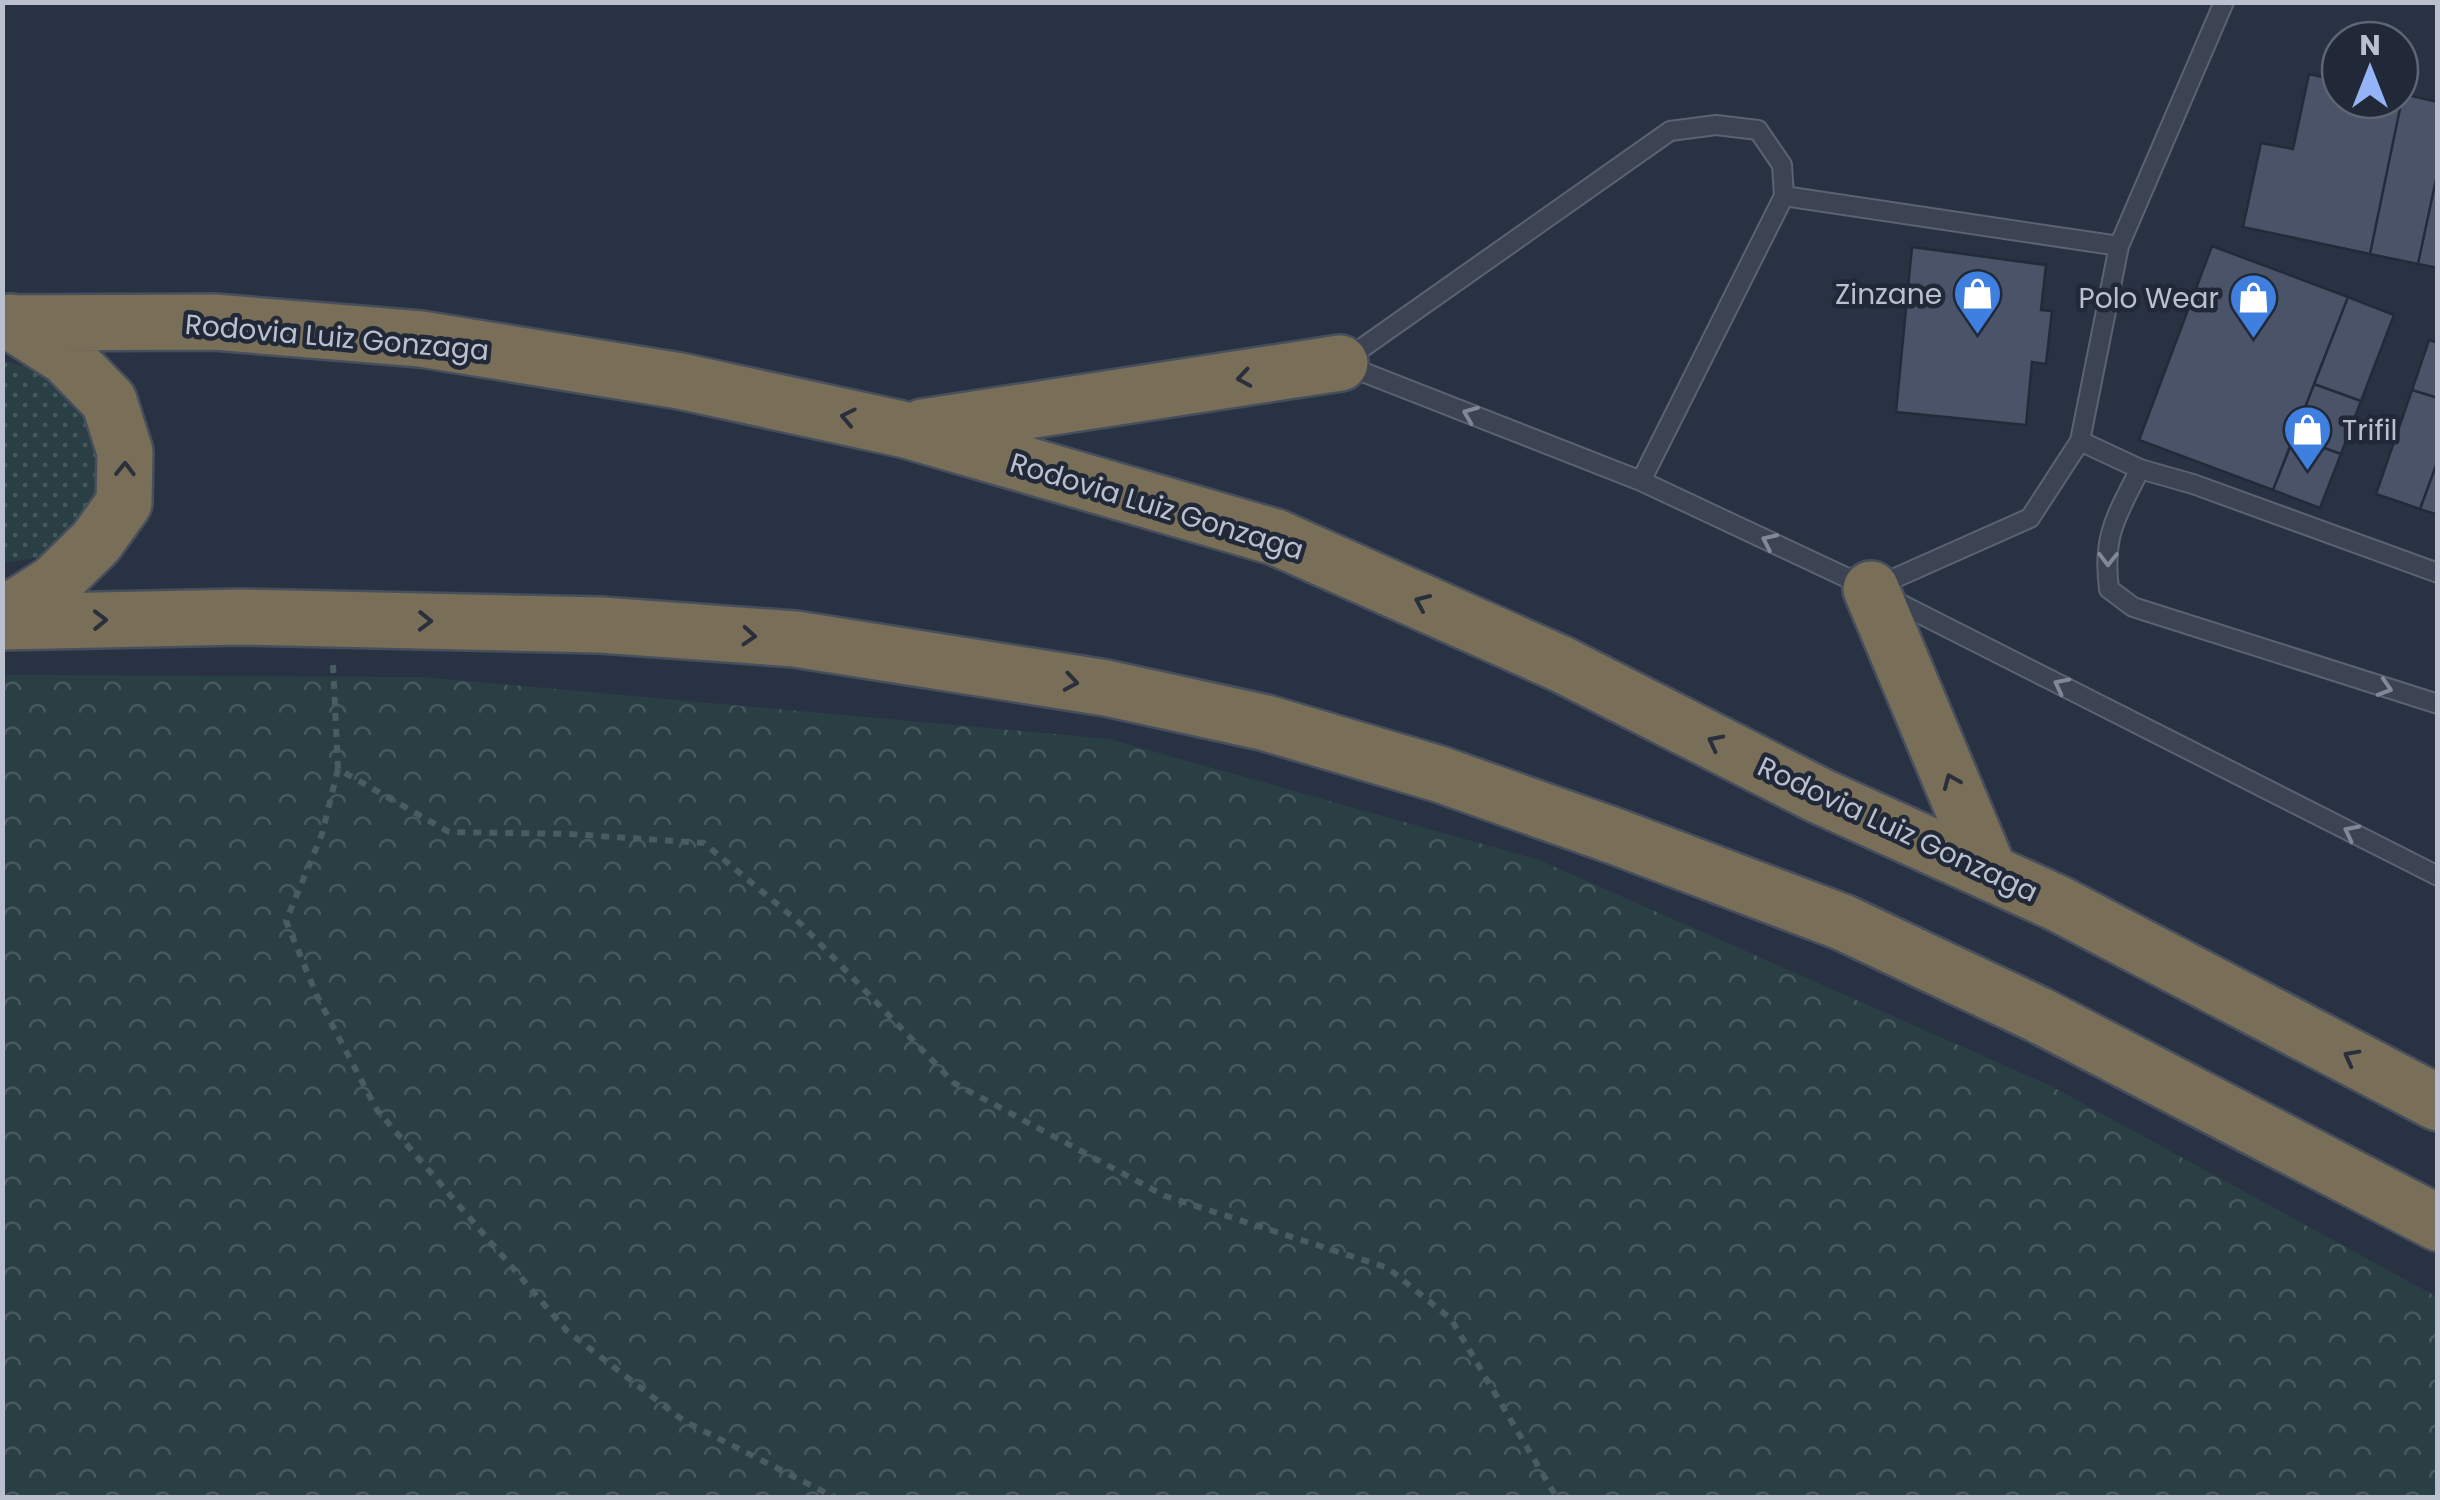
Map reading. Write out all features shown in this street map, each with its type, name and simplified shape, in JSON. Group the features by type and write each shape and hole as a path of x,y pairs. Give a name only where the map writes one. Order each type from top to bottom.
{"highway":[{"path":"2,619 54,583 96,542 124,504 125,452 109,400 66,357 7,322"},
{"name":"Rodovia Luiz Gonzaga","path":"7,322 214,322 421,339 680,381 906,430 1275,537 1561,664 1820,796 2057,903 2438,1103"},
{"path":"906,430 1340,363"},
{"path":"1870,589 1989,871"},
{"path":"2,619 242,617 601,625 795,639 1106,688 1266,722 1439,774 1842,922 2039,1016 2438,1224"}],"lane":[{"path":"1870,589 2030,518 2080,441 2119,246 2224,2"},
{"path":"1340,363 1670,131 1716,124 1758,130 1782,165 1784,196 1640,482"},
{"path":"1784,196 2119,246"},
{"path":"1340,363 1640,482 1870,589 2438,876"},
{"path":"2080,441 2140,469 2193,484 2438,573"},
{"path":"2140,469 2111,528 2105,558 2109,589 2133,608 2438,704"}],"path":[{"path":"332,619 338,769 322,834 286,921 316,996 376,1110 566,1331 684,1421 836,1498"},
{"path":"338,769 449,832 569,834 704,844 801,924 954,1083 1165,1196 1388,1268 1451,1318 1556,1498"}],"green space":[{"path":"3,360 94,388 116,431 80,551 3,563"},
{"path":"3,675 421,677 1109,739 1539,860 2049,1085 2437,1297 2437,1497 3,1497"}],"building":[{"path":"2309,74 2320,76 2320,120 2398,120 2370,254 2243,227 2261,143 2293,149"},
{"path":"2420,98 2438,102 2438,170 2418,264 2370,254 2398,120 2420,120"},
{"path":"2438,170 2438,268 2418,264"},
{"name":"Polo Wear","path":"2212,246 2348,297 2273,490 2139,440"},
{"name":"Zinzane","path":"1912,247 2046,265 2041,310 2052,311 2046,364 2032,362 2026,425 1896,412"},
{"path":"2348,297 2394,315 2361,401 2314,384"},
{"path":"2429,340 2438,343 2438,398 2412,390"},
{"path":"2314,384 2361,401 2341,454 2294,437"},
{"path":"2412,390 2438,398 2438,460 2420,509 2376,494"},
{"name":"Trifil","path":"2294,437 2341,454 2320,508 2273,490"},
{"path":"2438,460 2438,515 2420,509"}],"place":[{"name":"Zinzane","path":"1977,336"},
{"name":"Polo Wear","path":"2254,340"},
{"name":"Trifil","path":"2307,472"}]}
